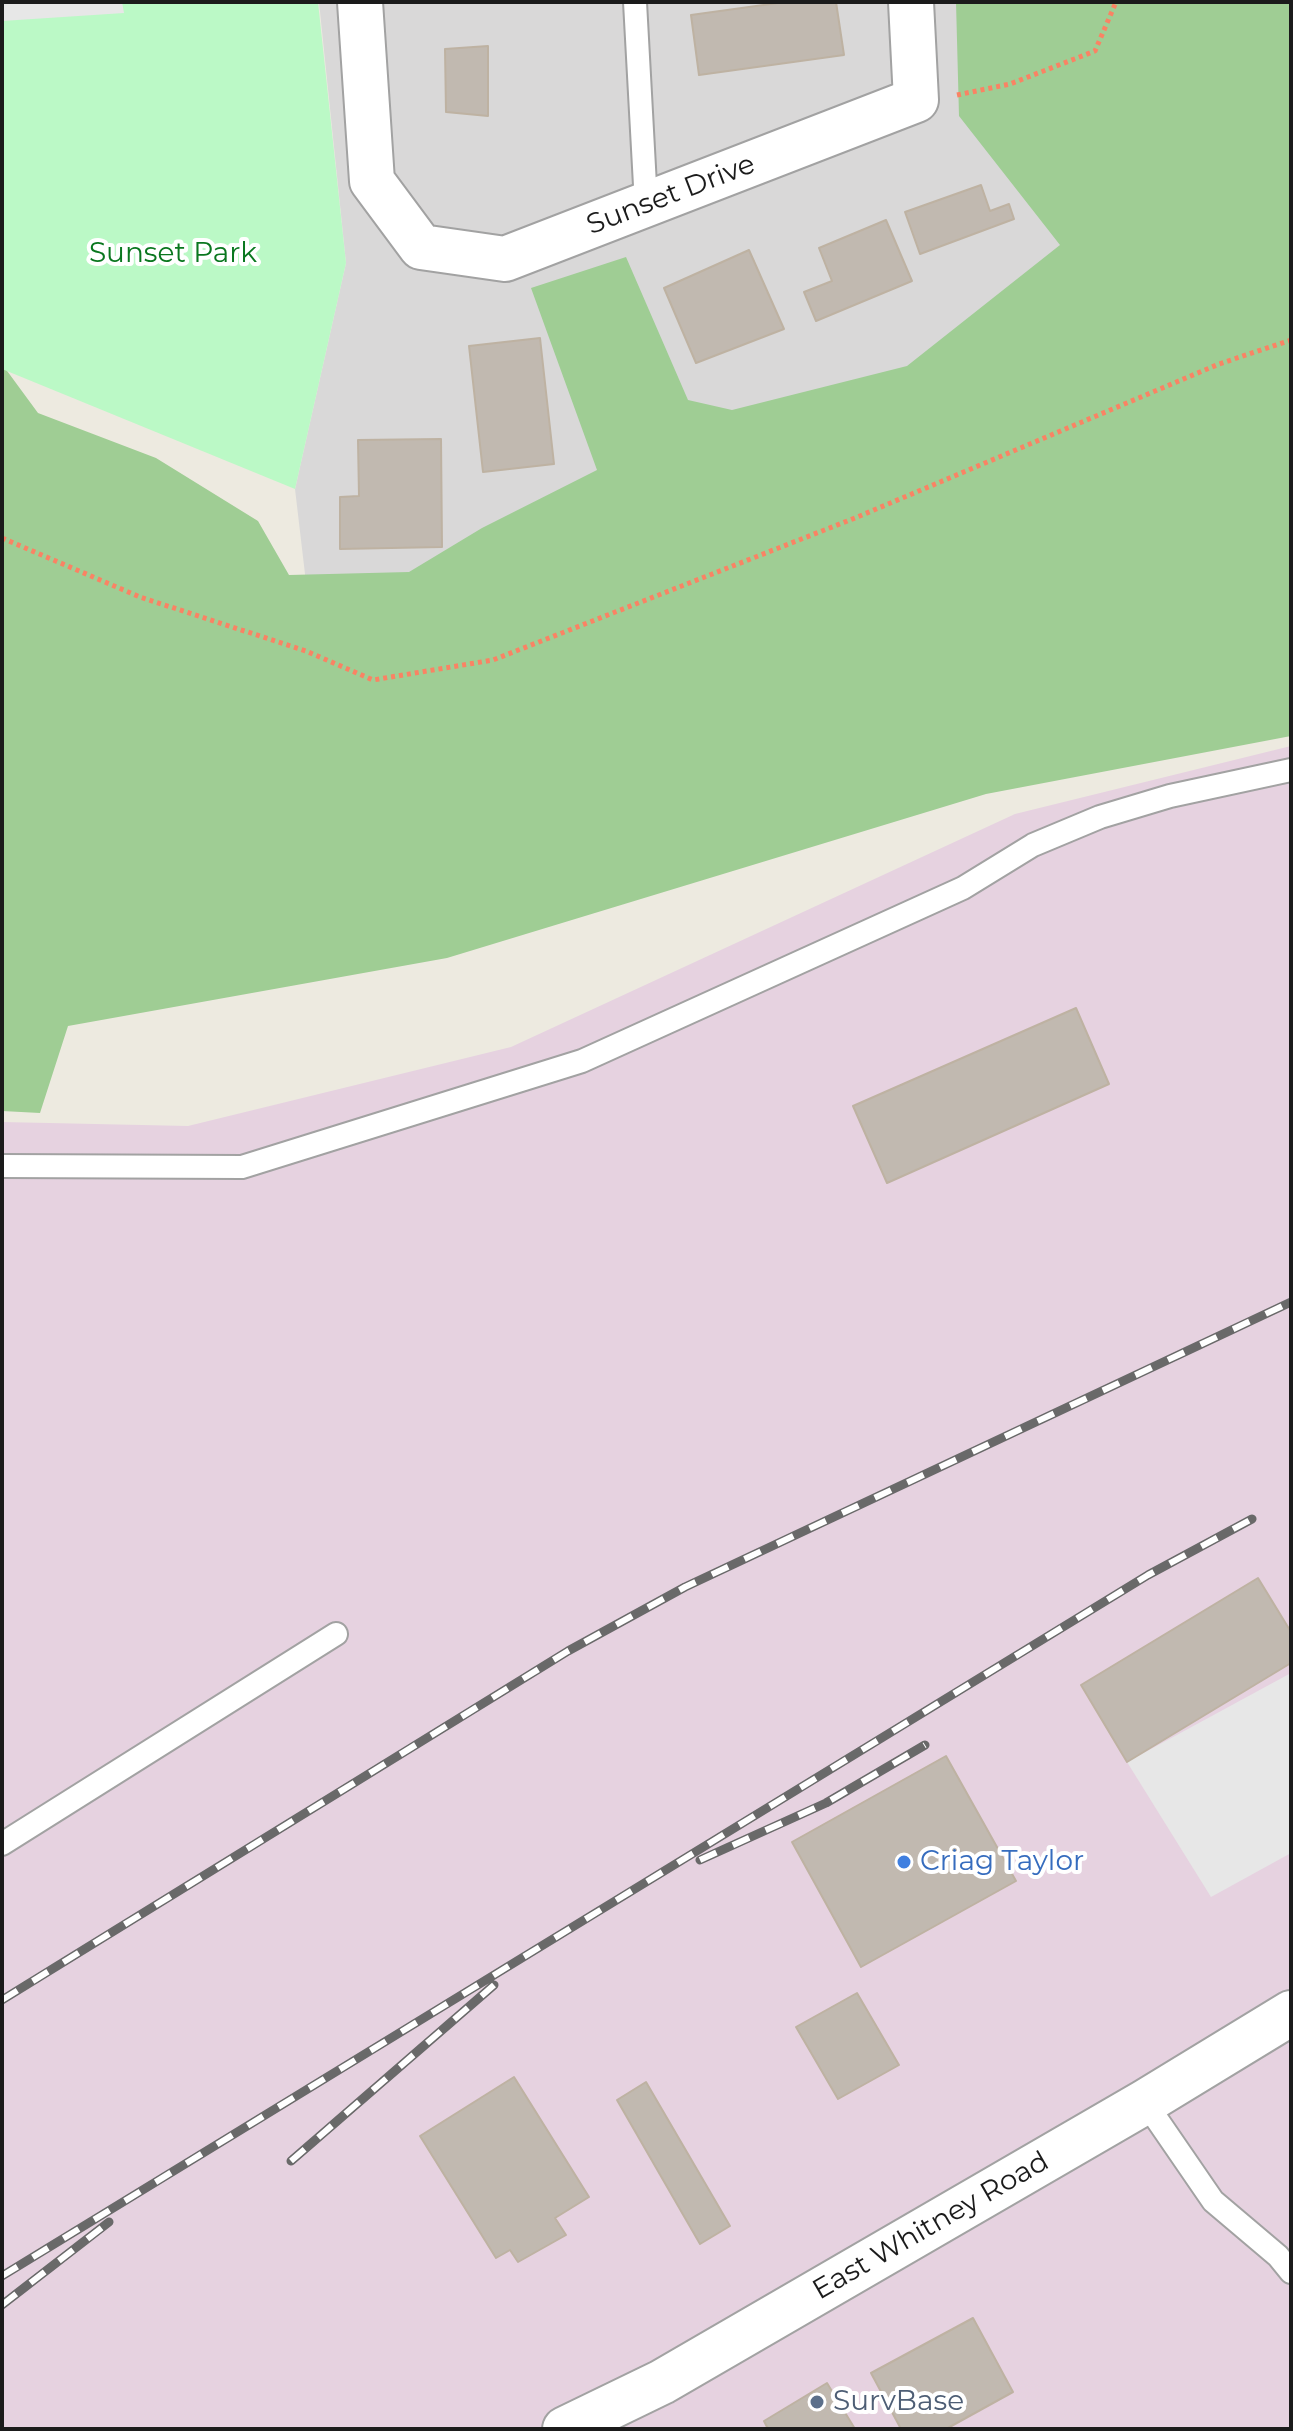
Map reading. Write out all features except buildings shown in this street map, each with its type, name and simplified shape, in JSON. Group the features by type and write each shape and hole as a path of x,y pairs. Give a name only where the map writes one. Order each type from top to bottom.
{"street":[{"name":"Sunset Drive","path":"360,2 372,181 421,247 505,259 916,100"},
{"path":"911,2 916,100"},
{"name":"East Whitney Road","path":"565,2429 662,2382 1145,2102 1291,2013"}],"lane":[{"path":"635,2 646,204"},
{"path":"2,1166 242,1167 582,1061 963,888 1033,845 1100,817 1170,796 1291,770"},
{"path":"2,1844 336,1634"},
{"path":"1145,2102 1213,2201 1287,2257"}],"path":[{"path":"916,100 970,94 1010,84 1095,51 1116,2"},
{"path":"2,538 140,597 306,651 373,680 493,660 855,518 1219,364 1291,340"}],"shaded area":[{"path":"2,2 122,2 124,13 2,21"},
{"path":"319,2 1291,2 1291,289 628,581 307,591 295,489 346,263"},
{"path":"1291,746 1291,2429 2,2429 2,1122 188,1126 511,1047 1015,814"},
{"path":"1291,1673 1291,1853 1211,1897 1127,1762"}],"green space":[{"name":"Sunset Park","path":"2,2 318,2 346,263 295,489 2,369"},
{"path":"956,2 1291,2 1291,736 986,794 447,958 68,1026 40,1113 2,1111 2,364 38,413 156,458 258,521 289,575 409,572 482,528 597,470 531,288 626,257 688,400 732,410 907,366 1060,245 959,116"}],"railway":[{"path":"2,2000 568,1651 685,1587 1291,1302"},
{"path":"2,2276 1148,1575 1252,1519"},
{"path":"700,1860 826,1803 925,1745"},
{"path":"291,2161 494,1985"},
{"path":"2,2305 109,2222"}],"place":[{"name":"Criag Taylor","path":"904,1862"},
{"name":"SurvBase","path":"817,2402"}]}
